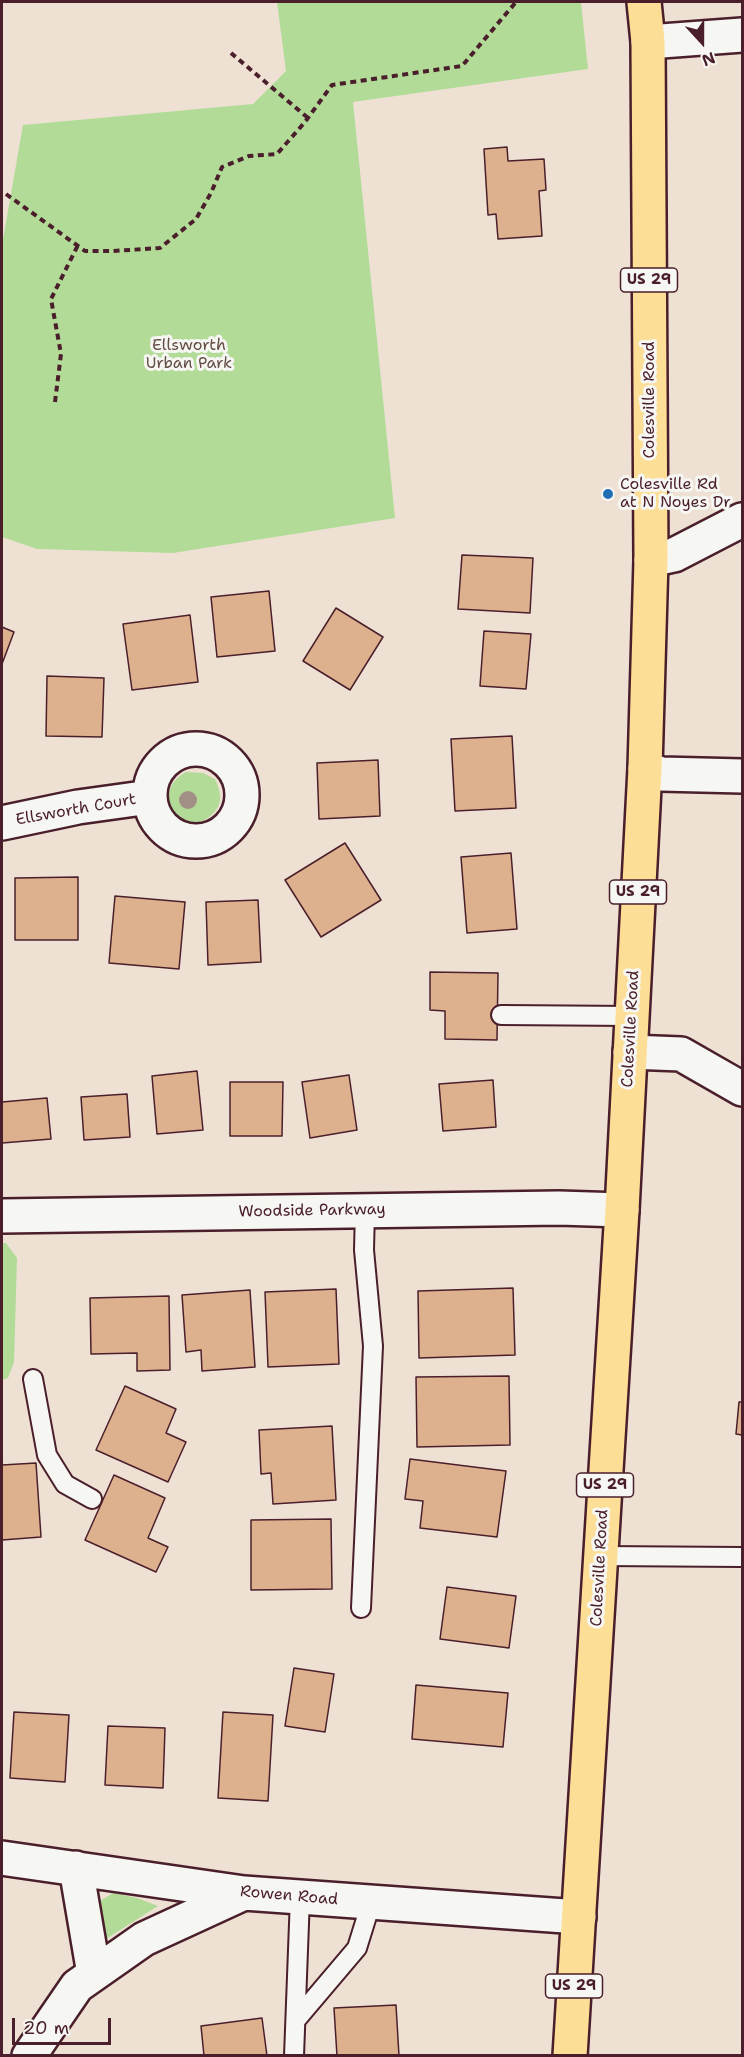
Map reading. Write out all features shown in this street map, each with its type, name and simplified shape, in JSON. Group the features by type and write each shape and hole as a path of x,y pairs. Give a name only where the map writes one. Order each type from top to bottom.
{"highway":[{"name":"Colesville Road","path":"570,2055 622,1210 645,768 651,560 648,42 644,2"}],"street":[{"path":"648,42 742,35"},
{"path":"651,560 674,555 742,520"},
{"path":"645,768 661,774 742,776"},
{"name":"Ellsworth Court","path":"2,823 78,807 150,797"},
{"path":"630,1052 681,1054 742,1089"},
{"name":"Woodside Parkway","path":"2,1215 559,1208 622,1210"},
{"name":"Rowen Road","path":"2,1858 244,1893 579,1917"},
{"path":"76,1868 94,1974"},
{"path":"29,2055 77,1986 144,1939 244,1893"}],"lane":[{"path":"501,1015 632,1016"},
{"path":"361,1608 373,1346 364,1250 365,1210"},
{"path":"33,1380 47,1455 65,1484 92,1499"},
{"path":"601,1556 742,1557"},
{"path":"294,2055 300,1897"},
{"path":"296,2020 357,1948 371,1903"}],"path":[{"path":"6,194 85,251 160,249 196,219 222,167 249,156 277,154 308,118 332,84 462,66 516,2"},
{"path":"231,53 308,118"},
{"path":"55,402 61,354 51,299 78,245"}],"green space":[{"name":"Ellsworth Urban Park","path":"277,2 581,2 588,69 353,102 395,518 173,553 37,549 2,537 2,245 23,125 253,104 286,71"},
{"path":"186,772 203,773 215,779 217,783 219,802 216,810 205,819 194,822 184,820 175,813 170,804 169,793 174,782"},
{"path":"2,1243 6,1243 17,1258 14,1362 8,1378 2,1380"},
{"path":"113,1893 137,1898 158,1906 106,1939 96,1916 100,1901"}],"building":[{"path":"507,147 508,161 544,159 546,190 539,191 542,236 498,239 496,214 488,215 484,149"},
{"path":"462,555 533,558 530,613 458,609"},
{"path":"269,591 275,651 217,657 211,597"},
{"path":"336,608 383,637 350,690 303,661"},
{"path":"190,615 198,682 132,690 123,624"},
{"path":"2,627 14,632 2,664"},
{"path":"484,631 531,634 526,689 480,686"},
{"path":"47,676 104,678 102,737 46,736"},
{"path":"512,736 516,808 455,811 451,739"},
{"path":"378,760 380,816 319,819 317,763"},
{"path":"345,843 381,900 321,937 285,880"},
{"path":"511,853 517,929 467,933 461,857"},
{"path":"78,877 78,940 15,940 15,878"},
{"path":"115,896 185,902 179,969 109,963"},
{"path":"258,900 261,962 208,965 206,902"},
{"path":"430,972 498,973 497,1040 445,1039 445,1011 430,1010"},
{"path":"197,1071 203,1130 157,1134 152,1076"},
{"path":"349,1075 357,1130 310,1138 302,1082"},
{"path":"493,1080 496,1127 443,1131 439,1084"},
{"path":"230,1082 283,1082 282,1136 230,1136"},
{"path":"127,1094 130,1137 84,1140 81,1097"},
{"path":"47,1098 51,1139 2,1143 2,1102"},
{"path":"513,1288 515,1355 419,1358 418,1291"},
{"path":"336,1289 339,1364 268,1367 265,1292"},
{"path":"250,1290 255,1367 202,1371 201,1350 186,1352 182,1295"},
{"path":"169,1296 170,1370 137,1371 137,1353 91,1354 90,1298"},
{"path":"509,1376 510,1445 417,1447 416,1377"},
{"path":"125,1386 176,1409 166,1433 186,1442 168,1482 96,1450"},
{"path":"739,1402 742,1402 742,1435 736,1434"},
{"path":"332,1426 336,1500 273,1504 271,1473 261,1474 259,1430"},
{"path":"410,1459 506,1471 497,1537 420,1528 423,1501 405,1499"},
{"path":"36,1463 41,1537 2,1540 2,1465"},
{"path":"114,1475 165,1498 148,1538 168,1547 156,1572 85,1540"},
{"path":"331,1519 332,1589 251,1590 251,1520"},
{"path":"447,1587 516,1596 509,1648 440,1639"},
{"path":"294,1668 334,1674 325,1732 285,1726"},
{"path":"416,1685 508,1693 503,1747 412,1739"},
{"path":"14,1712 69,1715 65,1782 10,1778"},
{"path":"223,1712 273,1715 268,1801 218,1798"},
{"path":"108,1726 165,1728 163,1788 105,1785"},
{"path":"396,2005 399,2056 337,2056 334,2008"},
{"path":"262,2018 267,2056 204,2056 201,2026"}],"place":[{"name":"Colesville Rd at N Noyes Dr","path":"608,494"}]}
